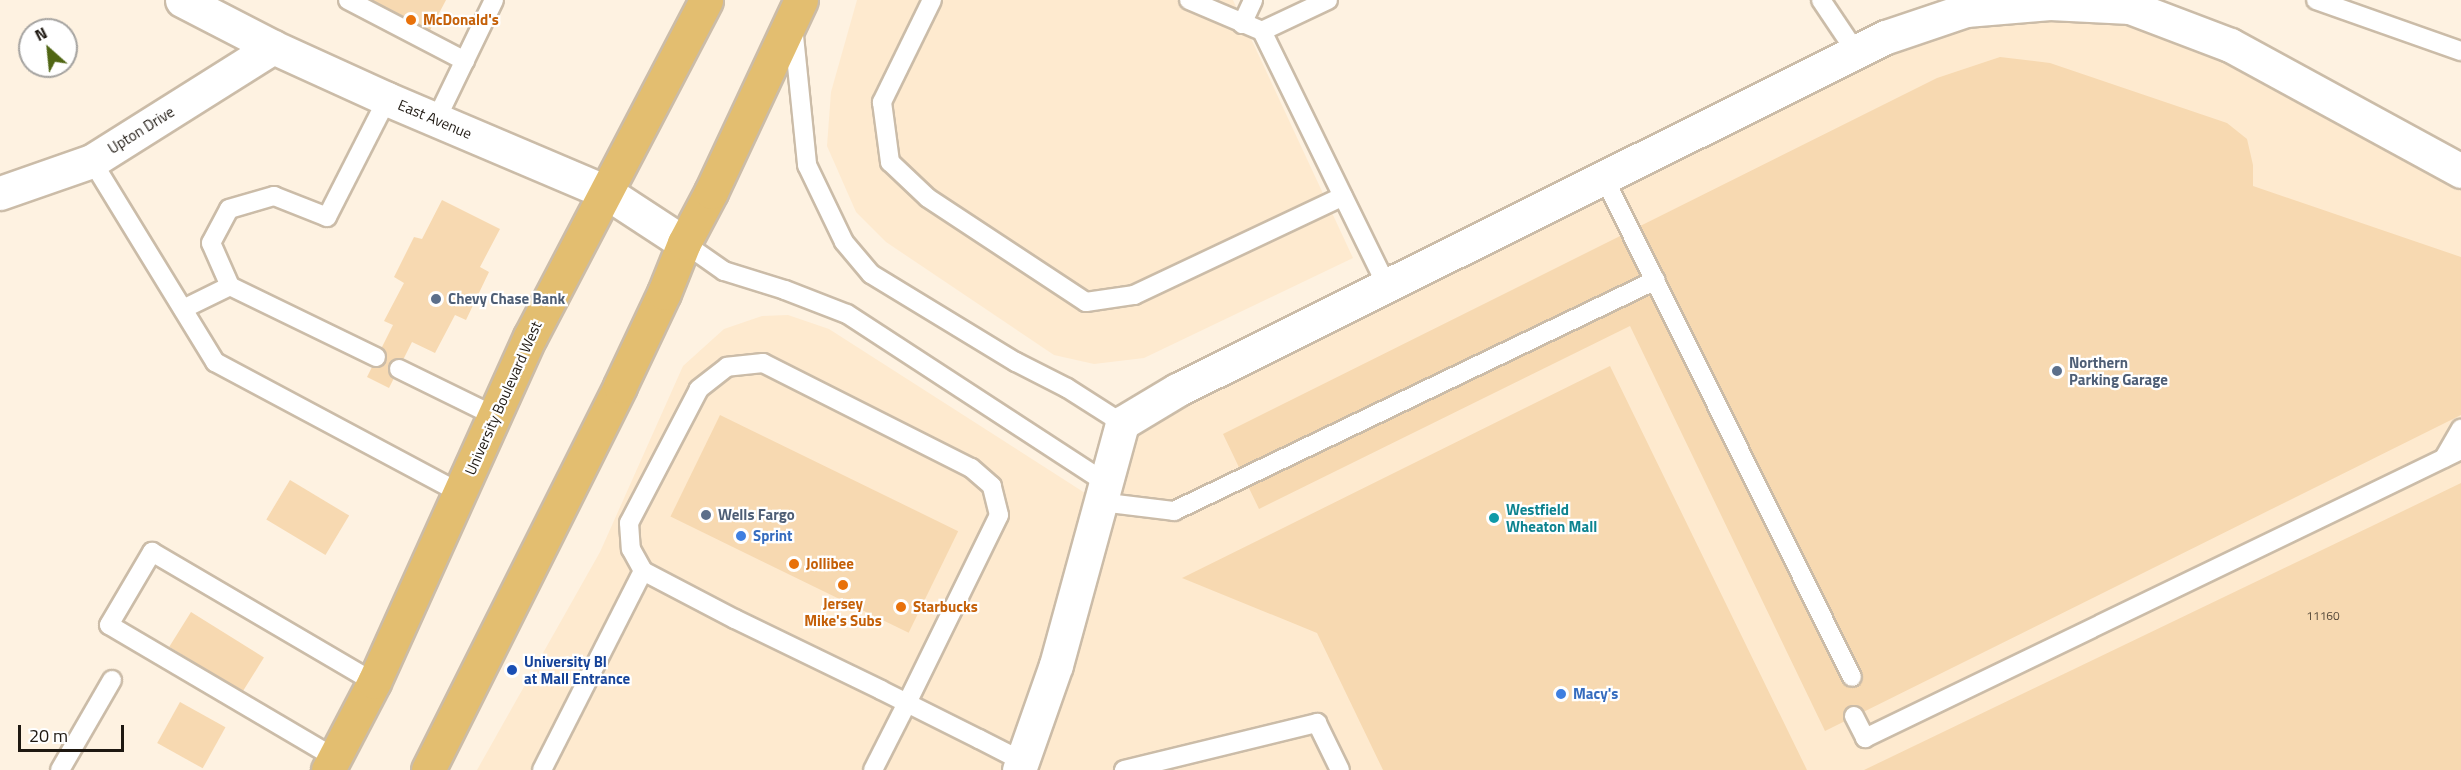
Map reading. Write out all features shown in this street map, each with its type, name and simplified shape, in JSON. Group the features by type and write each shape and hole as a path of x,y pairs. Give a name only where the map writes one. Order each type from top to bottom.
{"main road":[{"name":"University Boulevard West","path":"332,764 374,682 530,337 706,0"},
{"path":"428,770 620,386 664,293 684,243 711,192 797,10"}],"street":[{"path":"1021,766 1056,666 1122,423 1178,390 1886,37 1966,10 2051,2 2130,7 2230,45 2461,171"},
{"name":"East Avenue","path":"198,4 273,46 387,99 606,192 684,243"},
{"name":"Upton Drive","path":"0,193 92,161 273,46"}],"lane":[{"path":"348,0 465,61"},
{"path":"436,120 494,0"},
{"path":"932,0 882,102 890,162 928,198 1086,302 1134,295 1343,196"},
{"path":"1189,0 1263,31 1328,0"},
{"path":"1242,24 1253,0"},
{"path":"1821,0 1856,52"},
{"path":"2316,0 2461,51"},
{"path":"797,10 807,165 844,242 872,274 1016,362 1067,388 1122,423"},
{"path":"1263,31 1387,286"},
{"path":"376,357 230,286 212,243 229,208 274,196 327,217 387,99"},
{"path":"92,161 215,362 460,493"},
{"path":"1604,178 1852,677"},
{"path":"684,243 724,272 785,290 846,314 1102,492 1174,511 1656,280"},
{"path":"183,309 230,286"},
{"path":"873,770 907,703 999,515 992,486 971,468 763,363 727,367 699,389 629,523 631,549 643,571 907,703 1021,766"},
{"path":"399,369 495,416"},
{"path":"2444,458 2461,428"},
{"path":"1854,716 1865,738 2461,450"},
{"path":"332,764 109,625 152,552 374,682"},
{"path":"542,770 643,571"},
{"path":"60,770 112,680"},
{"path":"1124,770 1317,723 1340,770"}],"shaded area":[{"path":"857,0 1233,0 1353,258 1144,358 1094,364 1054,355 886,242 856,212 827,146 831,92"},
{"path":"2104,0 2461,171 2461,770 477,770 600,552 683,366 724,329 762,316 788,315 829,329 1099,502 1122,423 1886,37"}],"building":[{"name":"McDonald's","path":"348,0 446,0 425,40"},
{"name":"Northern Parking Garage","path":"2000,57 2050,63 2227,123 2247,139 2253,165 2253,186 2461,257 2461,415 1825,731 1630,326 1259,509 1223,434 1937,78"},
{"name":"Chevy Chase Bank","path":"442,200 500,229 480,267 489,272 466,320 455,315 435,353 412,342 389,388 367,377 393,325 384,321 404,283 394,277 414,237 422,239"},
{"name":"Westfield Wheaton Mall","path":"1610,366 1807,770 1383,770 1317,633 1182,578"},
{"path":"720,415 958,531 909,633 670,517"},
{"path":"290,480 349,516 325,555 266,519"},
{"path":"2461,483 2461,770 1864,770 2372,526"},
{"path":"191,612 264,658 242,692 169,647"},
{"path":"180,702 225,727 203,768 157,743"}],"place":[{"name":"McDonald's","path":"411,20"},
{"name":"Chevy Chase Bank","path":"436,299"},
{"name":"Northern Parking Garage","path":"2057,371"},
{"name":"Wells Fargo","path":"706,515"},
{"name":"Westfield Wheaton Mall","path":"1494,518"},
{"name":"Sprint","path":"741,536"},
{"name":"Jollibee","path":"794,564"},
{"name":"Jersey Mike's Subs","path":"843,585"},
{"name":"Starbucks","path":"901,607"},
{"name":"University Bl at Mall Entrance","path":"512,670"},
{"name":"Macy's","path":"1561,694"}]}
